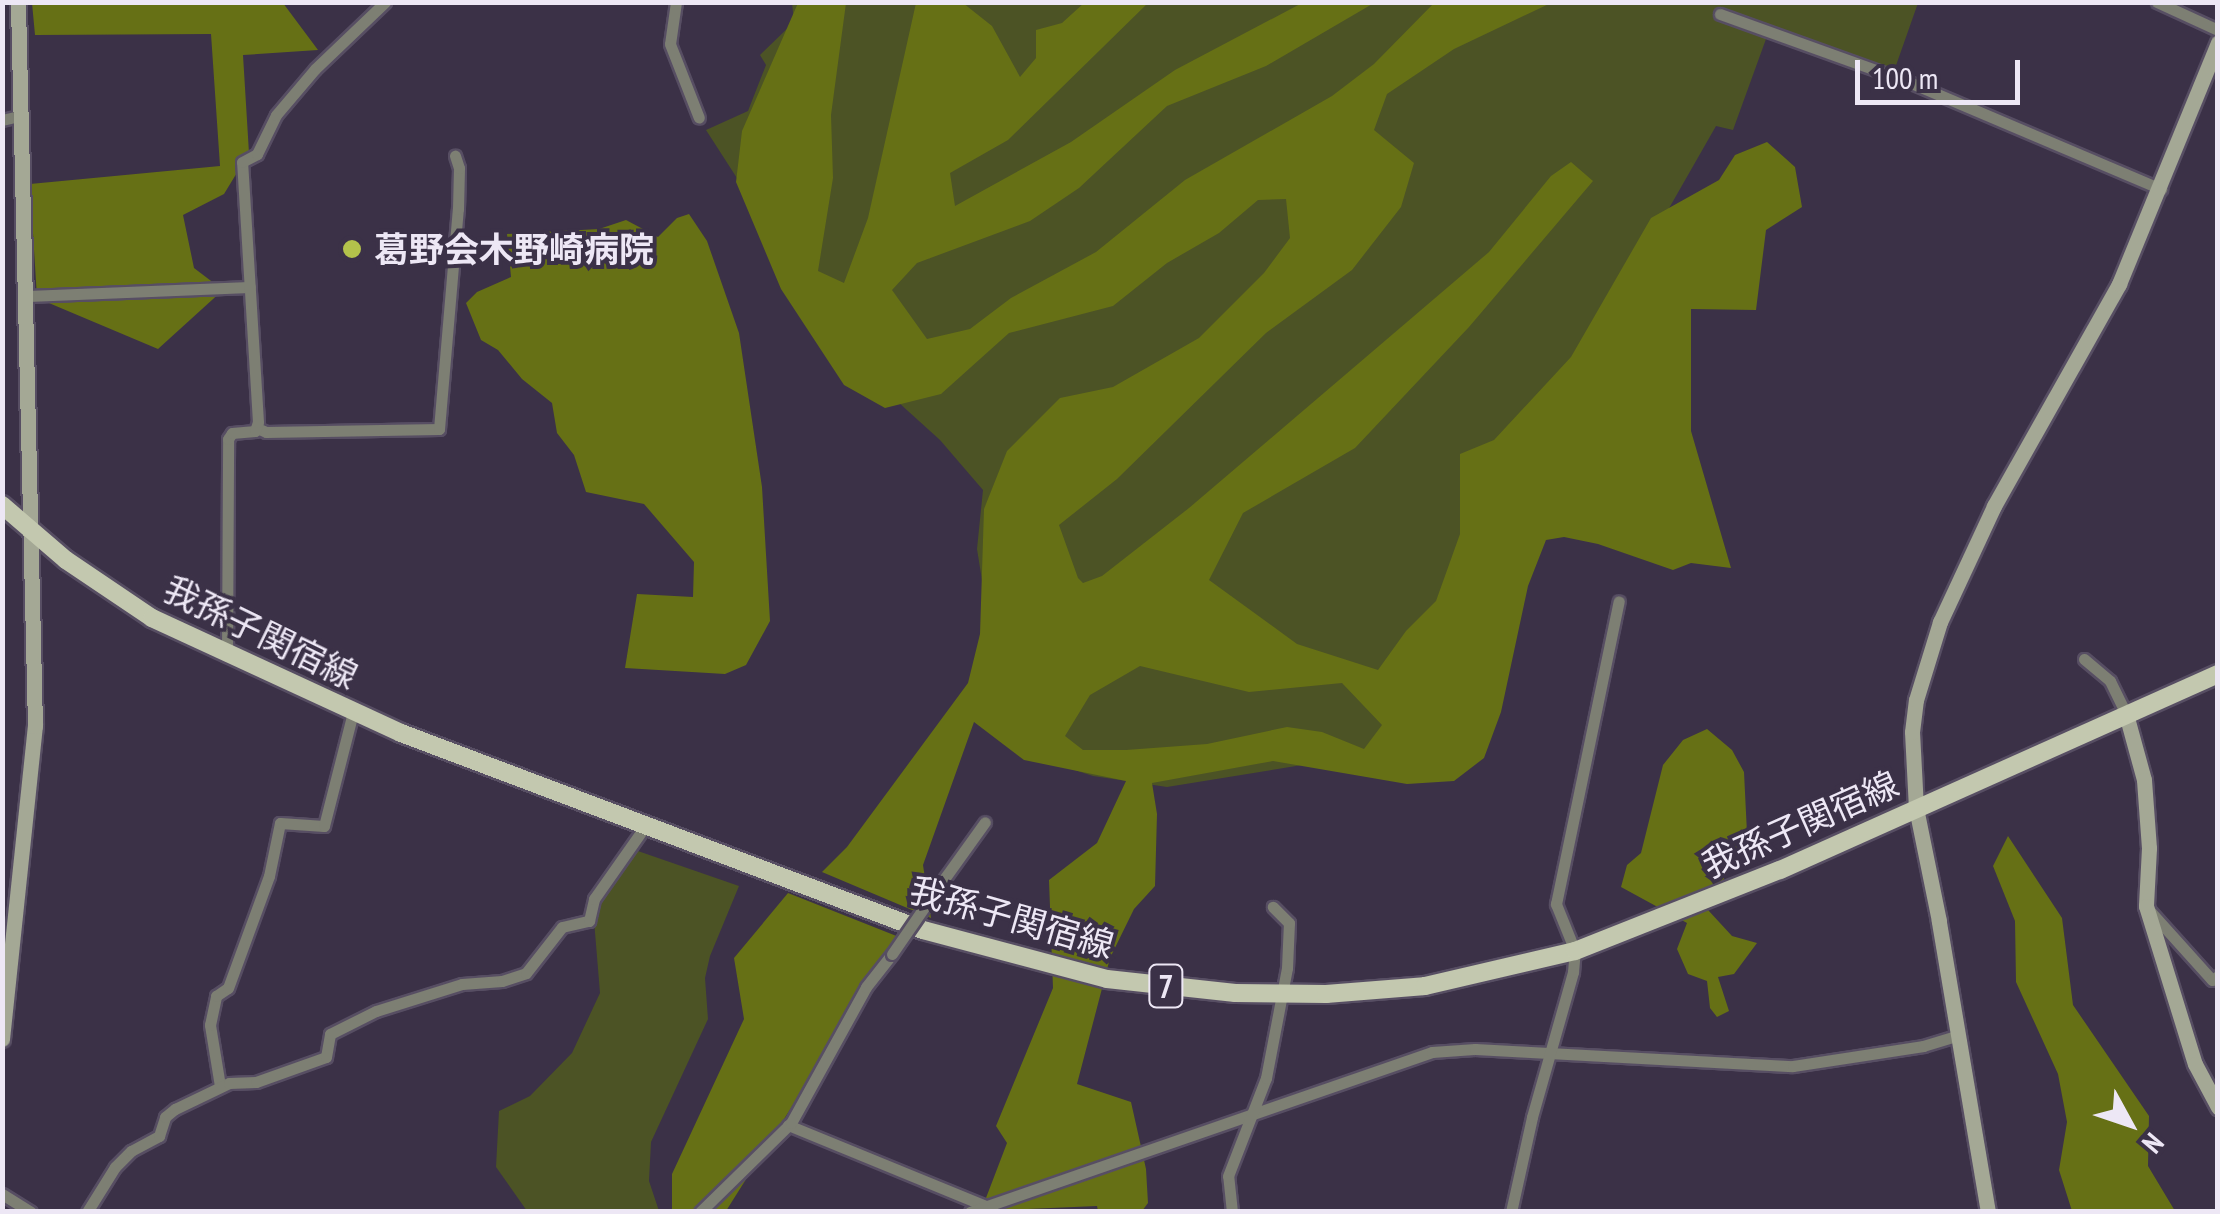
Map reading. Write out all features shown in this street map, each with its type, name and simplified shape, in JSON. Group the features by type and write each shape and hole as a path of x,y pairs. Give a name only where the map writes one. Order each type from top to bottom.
{"main road":[{"name":"我孫子関宿線","path":"2,505 124,601 227,656 353,712 646,826 923,930 1013,957 1108,979 1280,994 1425,986 1575,951 1715,898 2218,674"}],"street":[{"path":"2,1039 10,913 35,726 18,2"},
{"path":"257,428 242,162 257,154 276,115 315,69 385,2"},
{"path":"676,2 670,44 699,118"},
{"path":"2156,2 2218,30"},
{"path":"1720,14 1909,82 2162,189"},
{"path":"1988,1212 1916,808 1914,716 1940,622 1994,506 2119,284 2162,189 2218,44"},
{"path":"2,120 20,116"},
{"path":"227,656 228,439 232,434 257,428 266,432 439,429 458,209 459,168 455,156"},
{"path":"26,296 250,287"},
{"path":"1512,1212 1575,951 1556,904 1619,601"},
{"path":"2084,659 2110,681 2126,714 2144,780 2149,848 2146,906 2195,1064 2218,1108"},
{"path":"220,1086 210,1026 216,996 228,988 269,876 280,823 324,826 353,712"},
{"path":"700,1212 788,1125 866,986 985,822"},
{"path":"87,1212 115,1167 131,1150 159,1136 165,1117 220,1086 256,1082 326,1057 330,1034 376,1011 451,986 502,982 526,974 562,927 589,920 594,899 646,826"},
{"path":"2146,906 2212,980 2218,976"},
{"path":"1232,1212 1228,1176 1266,1078 1280,994 1288,924 1273,908"},
{"path":"970,1212 1061,1177 1432,1052 1551,1053 1794,1066 1854,1059 1958,1035"},
{"path":"788,1125 988,1206"},
{"path":"2,1194 31,1212"}],"green space":[{"path":"32,3 283,3 318,50 243,55 249,153 224,194 183,215 194,268 223,290 158,349 37,298 30,184 220,166 211,34 35,35"},
{"path":"792,3 1918,3 1893,74 1770,28 1733,130 1716,126 1644,252 1394,750 1167,787 1093,776 1056,764 985,599 977,549 983,490 940,440 898,402 764,220 706,130 748,111 766,65 760,55 794,22"},
{"path":"798,3 846,3 831,115 833,178 818,271 844,283 868,218 916,3 963,3 992,26 1020,77 1036,58 1036,30 1062,23 1084,3 1148,3 1008,140 950,173 955,206 1071,142 1175,70 1302,3 1374,3 1266,66 1167,106 1079,188 1030,221 917,263 892,290 927,339 970,329 1011,298 1096,252 1185,180 1332,96 1374,64 1434,3 1551,3 1454,49 1387,94 1374,130 1414,163 1401,207 1352,270 1266,333 1117,479 1059,525 1078,578 1083,583 1102,576 1189,508 1489,252 1551,176 1571,162 1593,181 1469,327 1355,448 1243,513 1209,580 1297,644 1378,670 1406,631 1436,601 1460,534 1460,454 1494,440 1571,357 1651,218 1719,180 1735,155 1767,142 1795,167 1802,207 1766,230 1756,310 1691,309 1691,431 1731,568 1691,563 1673,570 1598,544 1564,537 1546,540 1528,586 1501,712 1484,758 1454,781 1407,784 1273,761 1152,783 1157,814 1155,886 1134,909 1110,958 1077,1084 1131,1102 1146,1169 1148,1203 1142,1211 1098,1211 1097,1206 981,1211 1007,1143 996,1126 1053,988 1049,880 1097,843 1126,781 1024,760 974,722 923,865 931,918 822,872 847,847 968,683 980,634 984,509 1007,451 1060,398 1113,387 1199,338 1264,273 1290,238 1286,199 1258,200 1219,233 1167,263 1113,306 1009,333 941,394 885,408 844,385 781,289 736,182 742,131","holes":["1140,666 1249,692 1342,683 1382,725 1364,749 1322,732 1287,727 1207,744 1126,750 1083,750 1065,736 1090,695"]},
{"path":"689,214 707,241 739,333 762,487 770,621 746,665 725,674 625,668 637,594 693,597 694,562 644,504 586,492 574,455 557,433 552,403 522,379 498,350 481,340 466,303 477,292 511,277 507,234 599,229 626,220 658,237 677,218"},
{"path":"1707,729 1732,750 1744,772 1747,833 1708,910 1732,936 1757,943 1734,974 1718,977 1729,1011 1717,1017 1710,1008 1707,981 1688,974 1677,949 1687,923 1621,887 1627,865 1641,853 1663,765 1683,740"},
{"path":"2008,836 2062,918 2073,1005 2149,1116 2148,1166 2175,1211 2072,1211 2059,1170 2067,1122 2058,1074 2016,982 2015,921 1993,866"},
{"path":"635,850 739,886 710,956 705,978 708,1019 651,1142 649,1181 659,1211 527,1211 496,1167 499,1111 530,1096 572,1053 600,993 593,908"},
{"path":"788,893 899,937 726,1211 672,1212 672,1174 744,1019 734,958"}],"place":[{"name":"葛野会木野崎病院","path":"352,249"}]}
